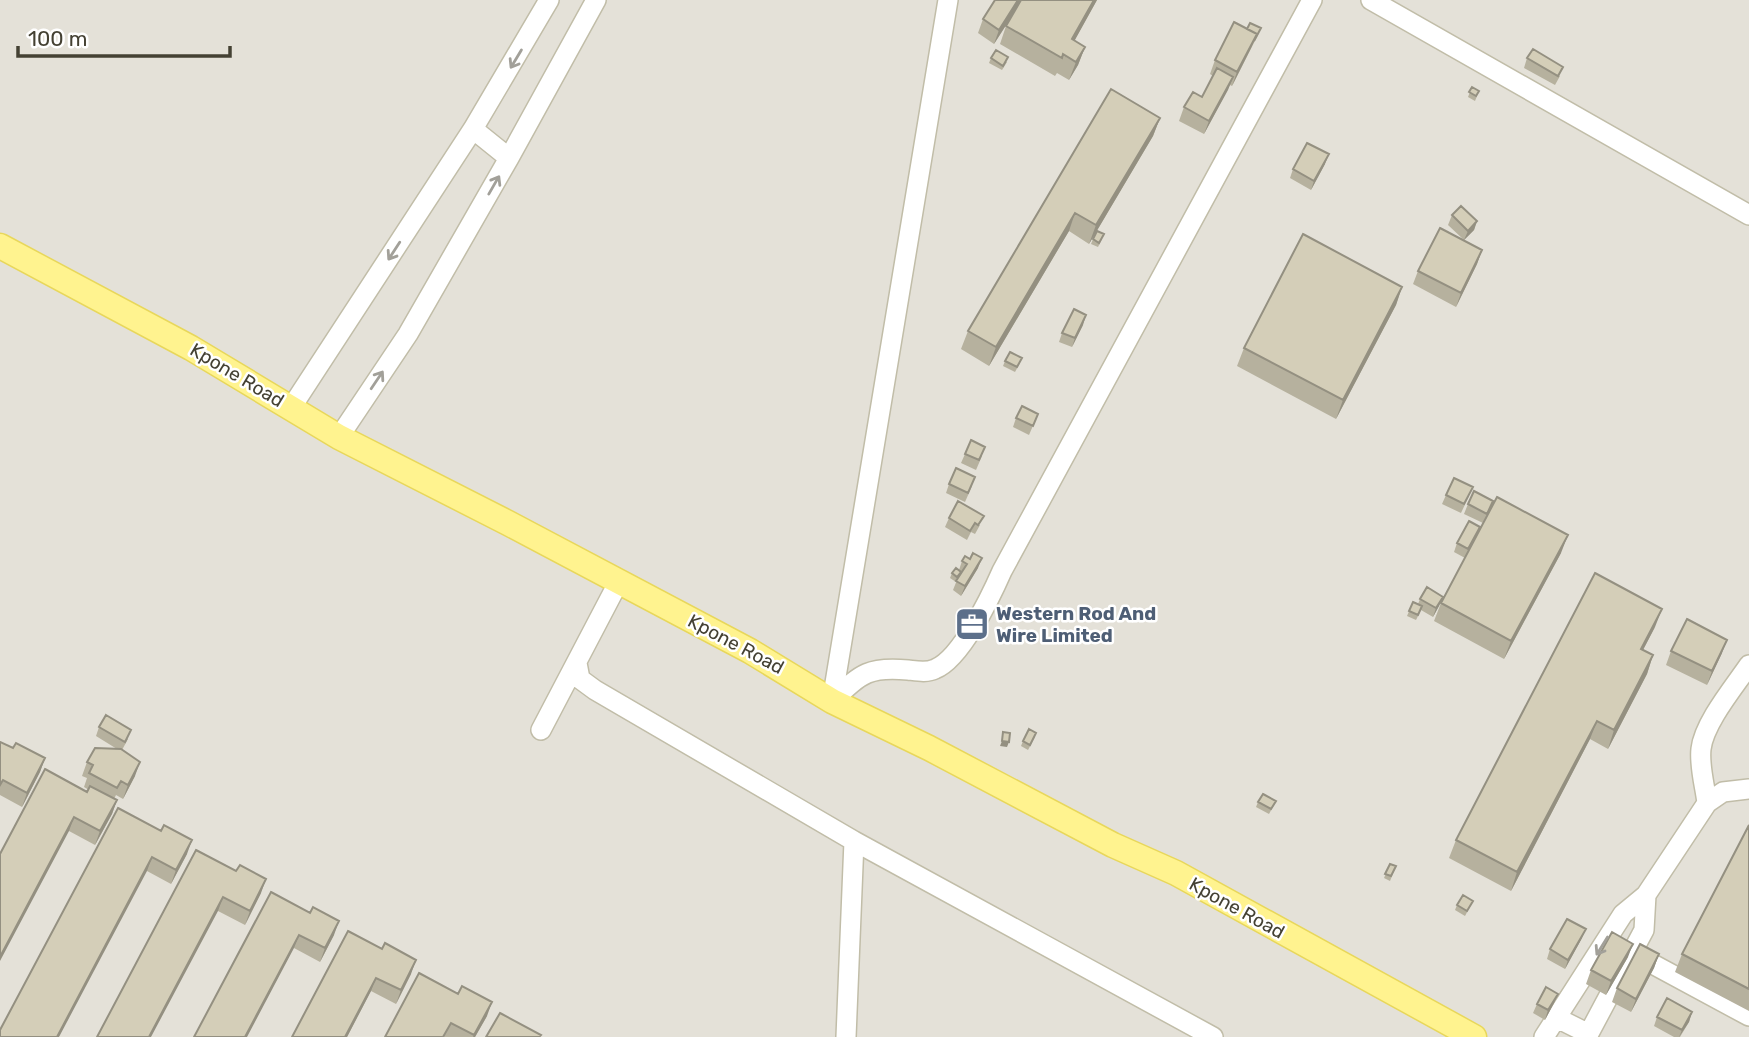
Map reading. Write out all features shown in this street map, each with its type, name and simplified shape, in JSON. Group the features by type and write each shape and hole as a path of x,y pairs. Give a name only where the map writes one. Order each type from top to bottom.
{"main road":[{"name":"Kpone Road","path":"0,246 191,348 340,437 750,651 791,674 832,702 929,748 1113,845 1176,873 1474,1037"}],"street":[{"path":"291,408 473,130 550,0"},
{"path":"340,437 408,334 596,0"},
{"path":"832,702 948,0"},
{"path":"832,702 850,684 875,669 929,671 944,664 956,653 990,597 1312,0"},
{"path":"1371,0 1749,215"},
{"path":"473,130 509,158"},
{"path":"541,730 618,583"},
{"path":"577,663 580,679 595,690 854,841 1213,1037"},
{"path":"1707,803 1700,753 1702,741 1710,724 1749,665"},
{"path":"1544,1037 1623,914 1646,895 1707,803 1723,792 1749,789"},
{"path":"846,1037 854,841"},
{"path":"1557,1018 1588,1036 1644,930 1646,895"},
{"path":"1633,954 1749,1016"}],"shaded area":[{"path":"0,0 1749,0 1749,1037 0,1037"}],"building":[{"path":"995,0 1018,0 999,30 983,19"},
{"path":"1021,0 1094,0 1072,39 1085,47 1076,62 1063,54 1062,58 1006,26"},
{"path":"1234,22 1257,34 1237,72 1215,60"},
{"path":"1250,23 1261,28 1254,41 1257,34 1247,29"},
{"path":"1533,49 1563,67 1558,76 1527,58"},
{"path":"996,50 1008,57 1003,66 991,58"},
{"path":"1217,68 1233,77 1209,121 1184,107 1193,92 1202,97"},
{"path":"1472,87 1479,91 1476,96 1469,92"},
{"path":"1111,89 1160,118 1096,225 1075,213 996,347 968,331"},
{"path":"1307,143 1329,154 1314,181 1293,169"},
{"path":"1461,206 1477,221 1468,231 1452,215"},
{"path":"1440,228 1482,250 1461,293 1418,271"},
{"path":"1097,231 1104,234 1099,243 1093,239"},
{"path":"1303,234 1402,287 1343,400 1244,348"},
{"path":"1074,309 1086,315 1075,338 1062,333"},
{"path":"1010,352 1022,358 1017,367 1005,361"},
{"path":"1022,406 1038,414 1033,426 1016,418"},
{"path":"971,440 985,447 979,460 965,454"},
{"path":"956,468 975,477 968,493 949,484"},
{"path":"1454,478 1473,487 1464,504 1446,495"},
{"path":"1474,491 1493,501 1487,514 1468,504"},
{"path":"1497,497 1568,535 1511,641 1441,603"},
{"path":"958,501 984,516 970,531 949,518"},
{"path":"1469,521 1480,527 1468,549 1457,543"},
{"path":"973,553 982,558 965,586 956,581 967,564 962,561 965,556 970,559"},
{"path":"956,568 961,572 957,577 952,573"},
{"path":"1595,573 1662,609 1641,649 1653,655 1614,730 1597,721 1517,872 1456,840"},
{"path":"1427,587 1443,597 1436,608 1420,599"},
{"path":"1413,602 1422,606 1418,615 1409,611"},
{"path":"1687,619 1727,640 1712,671 1671,651"},
{"path":"106,715 131,730 125,742 99,727"},
{"path":"1029,729 1036,733 1030,745 1023,741"},
{"path":"1003,732 1010,733 1009,742 1002,741"},
{"path":"0,742 13,748 16,743 45,758 27,793 3,780 0,785"},
{"path":"95,748 121,749 140,762 128,785 121,781 117,788 89,773 93,765 87,762"},
{"path":"45,769 87,792 90,786 117,800 100,831 74,817 0,957 0,854"},
{"path":"1263,794 1276,801 1271,809 1258,802"},
{"path":"118,808 161,831 164,825 192,840 176,870 152,857 57,1037 0,1037 0,1030"},
{"path":"1749,825 1749,989 1682,954"},
{"path":"196,850 236,871 240,865 266,879 250,911 223,897 149,1037 97,1037"},
{"path":"1390,864 1396,866 1391,876 1385,874"},
{"path":"271,892 310,913 313,907 339,921 325,948 299,935 245,1037 194,1037"},
{"path":"1463,895 1473,901 1467,911 1457,905"},
{"path":"1567,919 1586,929 1568,960 1550,949"},
{"path":"348,931 382,949 385,943 416,960 401,990 376,978 345,1037 292,1037"},
{"path":"1612,932 1633,944 1611,981 1591,970"},
{"path":"1640,944 1659,954 1636,999 1617,988"},
{"path":"419,973 458,994 462,986 492,1002 474,1035 451,1023 443,1037 385,1037"},
{"path":"1546,987 1558,994 1548,1010 1537,1004"},
{"path":"1667,998 1692,1012 1682,1030 1657,1017"},
{"path":"500,1013 541,1035 486,1037"}],"place":[{"name":"Western Rod And Wire Limited","path":"972,624"}]}
